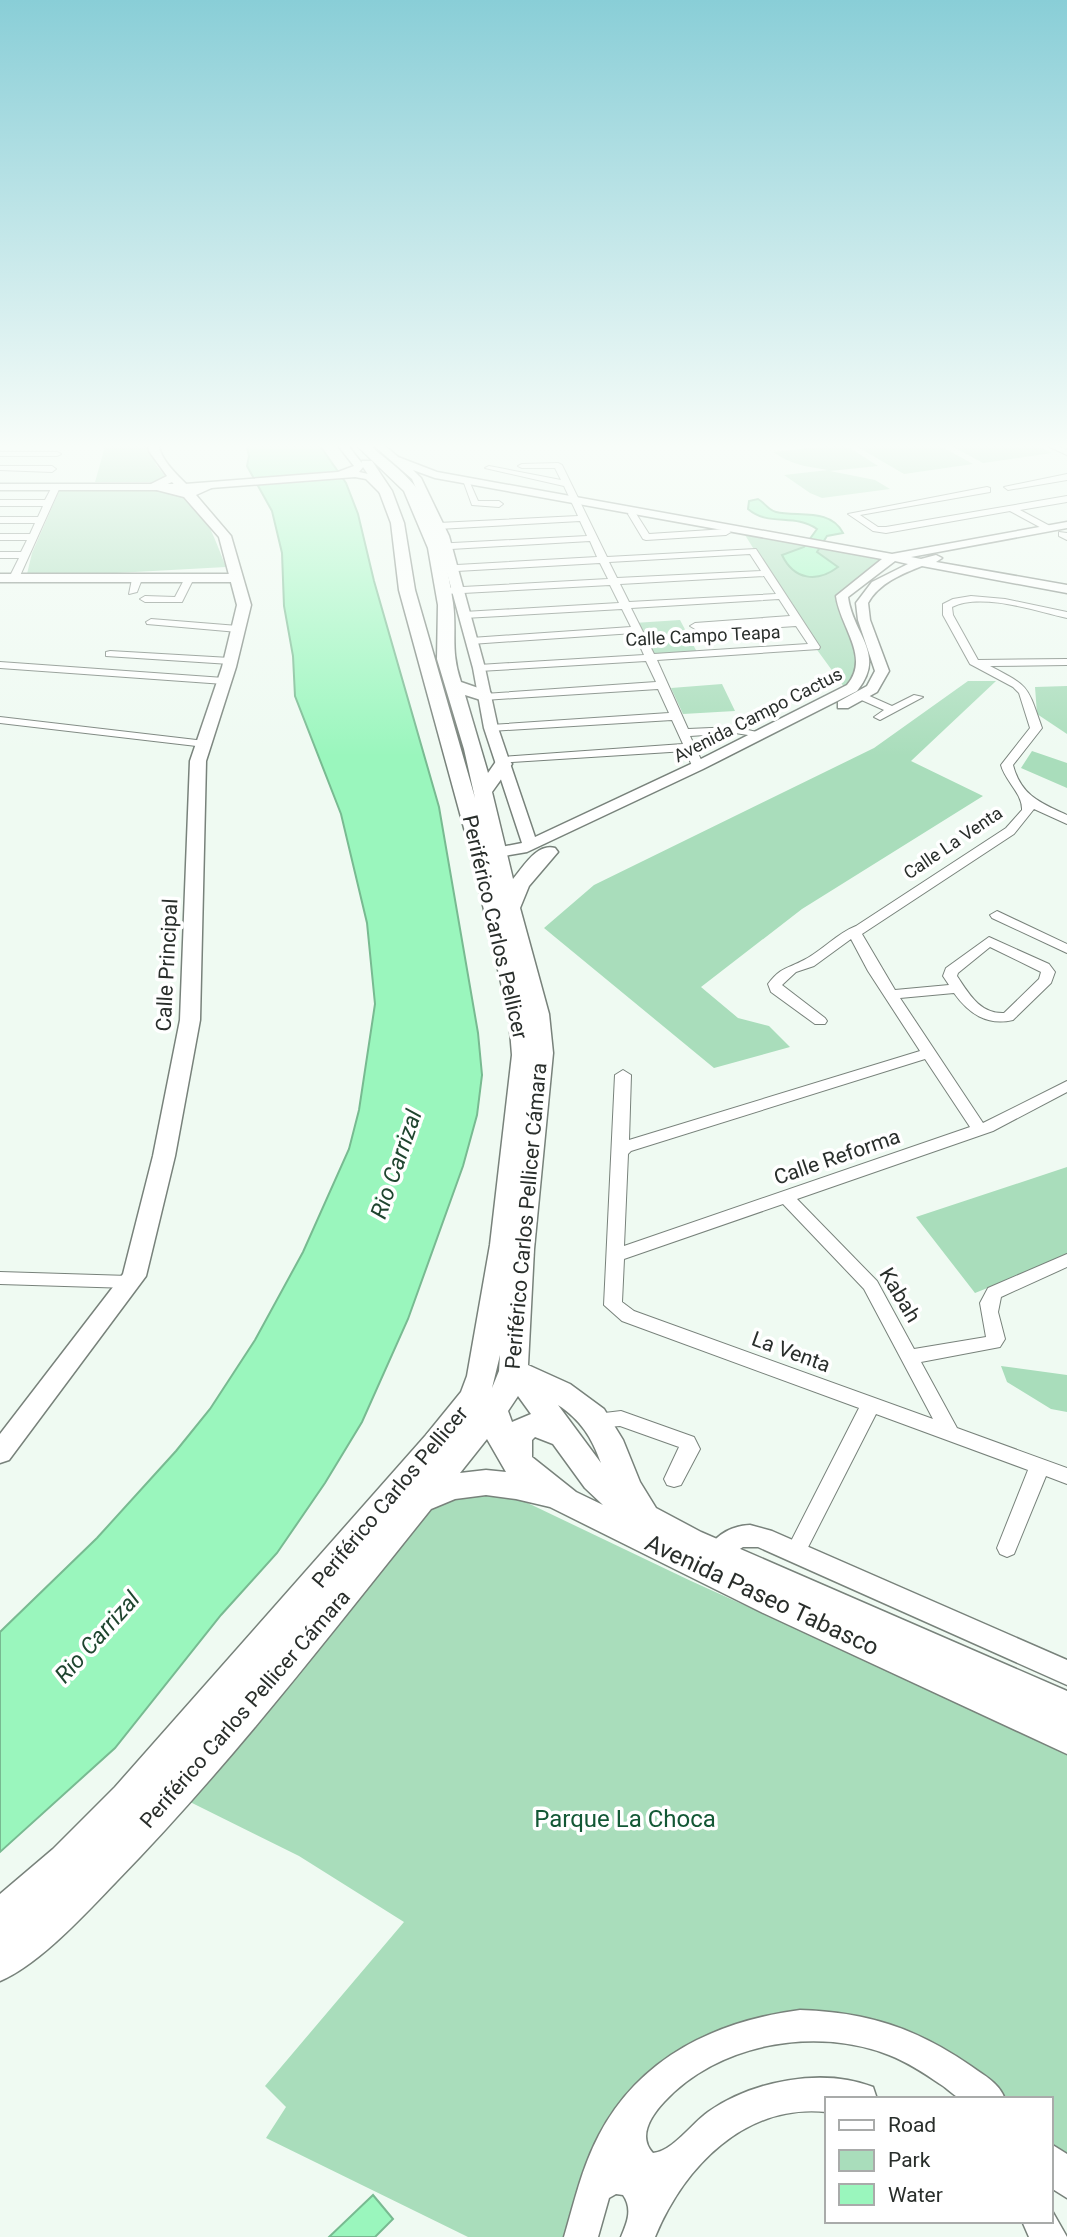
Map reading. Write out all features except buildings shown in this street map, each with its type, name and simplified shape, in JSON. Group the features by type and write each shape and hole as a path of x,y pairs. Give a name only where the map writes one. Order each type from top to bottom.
{"main road":[{"name":"Calle Principal","path":"0,1453 134,1276 164,1156 190,1020 198,761 230,661 244,605 228,547"},
{"name":"Periférico Carlos Pellicer","path":"0,1919 61,1868 135,1792 401,1489 504,1389 487,1344 503,1245 524,1055 520,1017 491,860 407,590 402,547"},
{"name":"Periférico Carlos Pellicer Cámara","path":"0,1961 62,1910 138,1833 249,1709 421,1500 504,1389 541,1043 536,1005 510,907 491,860 473,748 445,659 451,591 437,547"},
{"path":"405,558 441,557"},
{"path":"453,685 484,697"},
{"path":"482,792 503,763"},
{"path":"510,907 519,884 539,849"},
{"path":"504,1389 550,1387 580,1406 595,1420 608,1440 628,1493 658,1526"},
{"name":"Avenida Paseo Tabasco","path":"504,1389 564,1436 610,1493 627,1508 658,1526 1067,1708"},
{"name":"Avenida Paseo Tabasco","path":"504,1389 507,1449 517,1463 565,1501 773,1602 1067,1737"},
{"path":"517,1463 514,1451 516,1437 526,1427 547,1426 564,1436"},
{"path":"421,1500 444,1488 479,1481 527,1488 565,1501"}],"street":[{"path":"15,577 27,547"},
{"path":"440,547 441,557"},
{"path":"441,557 518,547"},
{"path":"598,547 698,766"},
{"path":"823,547 891,559"},
{"path":"827,547 1067,591"},
{"name":"Avenida Campo Cactus","path":"539,849 846,691 860,681 865,668 864,658 842,596 891,559 949,547"},
{"path":"491,860 531,860 539,849 861,696 872,689 881,671 861,612 861,603 872,589 885,579 918,564 944,555 984,547"},
{"name":"Calle Campo Teapa","path":"479,668 815,647 753,551 604,560"},
{"path":"0,555 24,555"},
{"path":"441,557 604,560"},
{"path":"0,577 235,573"},
{"path":"15,577 189,579 235,573"},
{"path":"539,849 491,729 479,668 464,615 451,591 768,573"},
{"path":"132,592 138,579"},
{"path":"145,599 179,600 189,579"},
{"path":"464,615 784,596"},
{"path":"1014,683 976,663 948,615 947,608 951,603 963,600 983,600 1067,615"},
{"path":"798,621 700,629 695,626 798,621"},
{"path":"151,622 238,629"},
{"path":"471,641 637,630"},
{"path":"110,654 230,661"},
{"path":"976,663 1067,662"},
{"path":"1000,663 1014,683"},
{"path":"0,665 224,681"},
{"name":"Calle La Venta","path":"820,1021 776,989 775,984 791,969 809,963 838,941 1010,831 1026,817 1028,802 1007,772 1007,765 1036,728 1036,723 1024,692 1014,683"},
{"path":"484,697 663,685"},
{"path":"861,696 892,710"},
{"path":"880,717 918,697"},
{"path":"491,729 676,716"},
{"path":"0,720 205,744"},
{"path":"684,733 735,730 757,735"},
{"path":"503,763 690,747"},
{"path":"1028,802 1067,820"},
{"path":"997,915 1067,949"},
{"path":"858,930 856,937 890,995 979,1129"},
{"path":"989,941 1044,967 1048,972 1046,980 1011,1016 1004,1018 976,1013 958,988 950,976 951,971 989,941"},
{"path":"890,995 958,988"},
{"path":"620,1154 628,1144 928,1053"},
{"path":"615,1255 623,1075"},
{"name":"Calle Reforma","path":"615,1255 979,1129 1067,1086"},
{"name":"Kabah","path":"786,1197 871,1286 951,1435"},
{"name":"La Venta","path":"615,1255 613,1300 617,1309 870,1406 1067,1476"},
{"path":"910,1357 994,1342 996,1339 989,1308 994,1293 1067,1260"},
{"path":"0,1278 129,1282"},
{"path":"795,1553 870,1406"},
{"path":"595,1420 621,1418 687,1443 690,1449 674,1479"},
{"path":"1007,1548 1040,1466"},
{"name":"Avenida Paseo Tabasco","path":"718,1553 730,1540 750,1535 1067,1673"},
{"path":"580,2237 610,2147 638,2106 669,2075 704,2050 747,2033 813,2024 858,2030 904,2046 950,2071 986,2097"},
{"path":"638,2106 632,2118 630,2134 634,2156 639,2165 648,2170 661,2170 677,2162 719,2123 758,2104 806,2094 839,2097"},
{"path":"642,2227 666,2178 687,2152"},
{"path":"1053,2164 1067,2181"},
{"path":"596,2187 612,2177 632,2179 644,2195 642,2227"}],"green space":[{"path":"34,547 218,547 226,567 98,574 27,574"},
{"path":"753,547 815,547 887,560 844,592 864,658 847,691 815,647"},
{"path":"680,620 698,654 650,657 634,623"},
{"path":"968,681 996,681 911,761 983,796 802,909 701,987 738,1018 769,1026 790,1047 714,1068 544,928 594,885 874,748"},
{"path":"722,684 735,711 683,714 671,688"},
{"path":"1067,686 1067,734 1037,714 1035,687"},
{"path":"1032,751 1067,763 1067,788 1021,768"},
{"path":"1067,1167 1067,1256 975,1293 916,1217"},
{"path":"1001,1366 1067,1375 1067,1412 1051,1409 1007,1382"},
{"name":"Parque La Choca","path":"461,1492 511,1495 691,1581 1067,1751 1067,2181 1053,2164 1053,2097 986,2097 950,2071 813,2024 669,2075 581,2237 468,2237 266,2138 286,2107 265,2086 404,1922 299,1856 182,1798 428,1508"}],"water":[{"name":"Rio Carrizal","path":"281,547 366,547 439,807 478,1033 482,1075 477,1115 463,1166 408,1319 362,1422 325,1483 277,1553 221,1615 115,1748 0,1852 0,1632 97,1538 210,1409 255,1340 303,1252 349,1149 359,1110 375,1004 367,923 341,814 295,696 293,656 284,606"},
{"path":"803,547 820,547 817,552 838,567 822,575 807,576 793,570 782,555"},
{"path":"373,2195 393,2219 375,2237 329,2237"}]}
